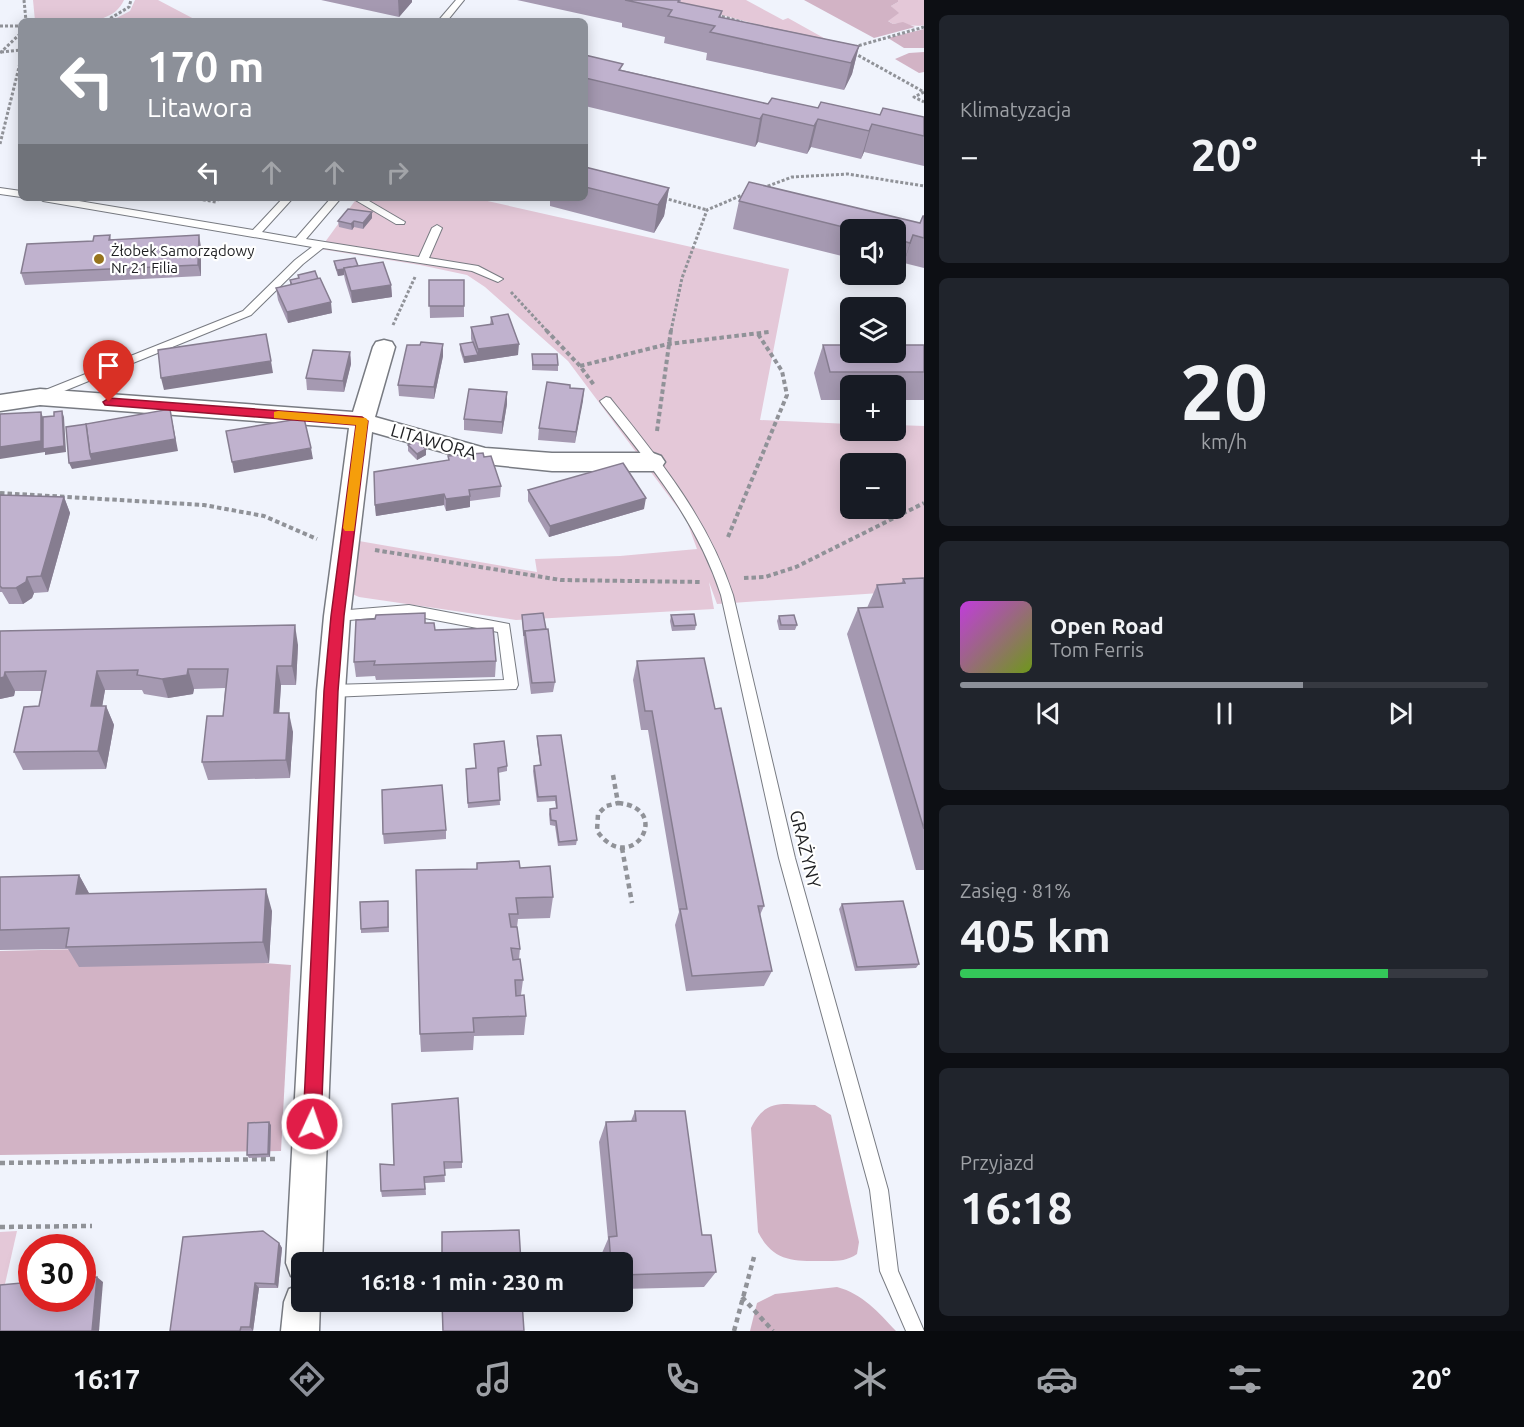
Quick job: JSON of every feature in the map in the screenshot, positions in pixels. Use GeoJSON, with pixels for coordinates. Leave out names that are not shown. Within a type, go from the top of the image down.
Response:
{"type":"FeatureCollection","features":[{"type":"Feature","properties":{"kind":"street"},"geometry":{"type":"LineString","coordinates":[[305,1252],[331,691],[337,616],[362,421],[384,346]]}},
{"type":"Feature","properties":{"kind":"street","name":"LITAWORA"},"geometry":{"type":"LineString","coordinates":[[0,403],[40,397],[362,421],[485,456],[552,462],[653,462]]}},
{"type":"Feature","properties":{"kind":"street"},"geometry":{"type":"LineString","coordinates":[[300,1331],[301,1312]]}},
{"type":"Feature","properties":{"kind":"lane"},"geometry":{"type":"LineString","coordinates":[[445,18],[460,0]]}},
{"type":"Feature","properties":{"kind":"lane"},"geometry":{"type":"LineString","coordinates":[[0,191],[18,194]]}},
{"type":"Feature","properties":{"kind":"lane"},"geometry":{"type":"LineString","coordinates":[[61,201],[299,242],[474,268],[498,279]]}},
{"type":"Feature","properties":{"kind":"lane"},"geometry":{"type":"LineString","coordinates":[[255,234],[285,201]]}},
{"type":"Feature","properties":{"kind":"lane"},"geometry":{"type":"LineString","coordinates":[[299,242],[333,201]]}},
{"type":"Feature","properties":{"kind":"lane"},"geometry":{"type":"LineString","coordinates":[[362,201],[400,222]]}},
{"type":"Feature","properties":{"kind":"lane"},"geometry":{"type":"LineString","coordinates":[[423,260],[437,228]]}},
{"type":"Feature","properties":{"kind":"lane"},"geometry":{"type":"LineString","coordinates":[[40,397],[248,312],[299,262],[321,245]]}},
{"type":"Feature","properties":{"kind":"lane","name":"GRAŻYNY"},"geometry":{"type":"LineString","coordinates":[[606,401],[695,517],[714,554],[723,580],[787,858],[879,1191],[889,1271],[915,1331]]}},
{"type":"Feature","properties":{"kind":"lane"},"geometry":{"type":"LineString","coordinates":[[331,691],[511,685],[504,628],[409,610],[337,616]]}},
{"type":"Feature","properties":{"kind":"path"},"geometry":{"type":"LineString","coordinates":[[24,0],[26,18]]}},
{"type":"Feature","properties":{"kind":"path"},"geometry":{"type":"LineString","coordinates":[[111,18],[129,7],[131,0]]}},
{"type":"Feature","properties":{"kind":"path"},"geometry":{"type":"LineString","coordinates":[[712,14],[745,23]]}},
{"type":"Feature","properties":{"kind":"path"},"geometry":{"type":"LineString","coordinates":[[0,26],[18,26]]}},
{"type":"Feature","properties":{"kind":"path"},"geometry":{"type":"LineString","coordinates":[[924,27],[846,49],[924,92]]}},
{"type":"Feature","properties":{"kind":"path"},"geometry":{"type":"LineString","coordinates":[[1,52],[18,36]]}},
{"type":"Feature","properties":{"kind":"path"},"geometry":{"type":"LineString","coordinates":[[1,52],[18,50]]}},
{"type":"Feature","properties":{"kind":"path"},"geometry":{"type":"LineString","coordinates":[[0,144],[18,71]]}},
{"type":"Feature","properties":{"kind":"path"},"geometry":{"type":"LineString","coordinates":[[924,92],[914,97],[924,102]]}},
{"type":"Feature","properties":{"kind":"path"},"geometry":{"type":"LineString","coordinates":[[663,198],[707,210],[747,192],[792,177],[823,174],[848,174],[924,186]]}},
{"type":"Feature","properties":{"kind":"path"},"geometry":{"type":"LineString","coordinates":[[747,192],[758,195]]}},
{"type":"Feature","properties":{"kind":"path"},"geometry":{"type":"LineString","coordinates":[[653,462],[668,344],[682,278],[707,210]]}},
{"type":"Feature","properties":{"kind":"path"},"geometry":{"type":"LineString","coordinates":[[384,346],[423,260]]}},
{"type":"Feature","properties":{"kind":"path"},"geometry":{"type":"LineString","coordinates":[[498,279],[580,366],[606,401]]}},
{"type":"Feature","properties":{"kind":"path"},"geometry":{"type":"LineString","coordinates":[[580,366],[668,344],[769,332]]}},
{"type":"Feature","properties":{"kind":"path"},"geometry":{"type":"LineString","coordinates":[[714,554],[728,538],[787,395],[782,371],[758,334]]}},
{"type":"Feature","properties":{"kind":"path"},"geometry":{"type":"LineString","coordinates":[[0,493],[204,505],[264,516],[322,541],[561,580],[710,582],[765,577],[796,567],[924,502]]}},
{"type":"Feature","properties":{"kind":"path"},"geometry":{"type":"LineString","coordinates":[[613,775],[618,803]]}},
{"type":"Feature","properties":{"kind":"path"},"geometry":{"type":"LineString","coordinates":[[618,803],[630,805],[641,812],[647,828],[644,838],[635,846],[622,848],[604,841],[596,825],[596,819],[602,810],[606,806],[618,803]]}},
{"type":"Feature","properties":{"kind":"path"},"geometry":{"type":"LineString","coordinates":[[622,848],[632,903]]}},
{"type":"Feature","properties":{"kind":"path"},"geometry":{"type":"LineString","coordinates":[[0,1163],[285,1159]]}},
{"type":"Feature","properties":{"kind":"path"},"geometry":{"type":"LineString","coordinates":[[0,1227],[92,1226]]}},
{"type":"Feature","properties":{"kind":"path"},"geometry":{"type":"LineString","coordinates":[[734,1331],[754,1257]]}},
{"type":"Feature","properties":{"kind":"path"},"geometry":{"type":"LineString","coordinates":[[742,1297],[773,1331]]}},
{"type":"Feature","properties":{"kind":"shaded area"},"geometry":{"type":"Polygon","coordinates":[[[33,0],[124,0],[118,10],[102,18],[35,18],[33,0]]]}},
{"type":"Feature","properties":{"kind":"shaded area"},"geometry":{"type":"Polygon","coordinates":[[[135,0],[158,0],[192,18],[117,18],[130,11],[135,0]]]}},
{"type":"Feature","properties":{"kind":"shaded area"},"geometry":{"type":"Polygon","coordinates":[[[675,0],[746,0],[783,20],[788,18],[831,42],[676,3],[675,0]]]}},
{"type":"Feature","properties":{"kind":"shaded area"},"geometry":{"type":"Polygon","coordinates":[[[804,0],[898,0],[891,6],[899,13],[888,21],[893,24],[903,22],[915,27],[874,38],[804,0]]]}},
{"type":"Feature","properties":{"kind":"shaded area"},"geometry":{"type":"Polygon","coordinates":[[[898,0],[924,0],[924,25],[893,24],[887,20],[898,13],[891,6],[898,0]]]}},
{"type":"Feature","properties":{"kind":"shaded area"},"geometry":{"type":"Polygon","coordinates":[[[924,29],[924,48],[904,48],[888,38],[924,29]]]}},
{"type":"Feature","properties":{"kind":"shaded area"},"geometry":{"type":"Polygon","coordinates":[[[924,52],[924,72],[919,73],[895,59],[909,53],[924,52]]]}},
{"type":"Feature","properties":{"kind":"shaded area"},"geometry":{"type":"Polygon","coordinates":[[[355,201],[487,201],[789,269],[760,420],[840,424],[840,441],[906,441],[906,425],[924,426],[924,590],[717,604],[709,582],[714,609],[516,620],[359,597],[350,593],[359,541],[537,572],[535,559],[620,556],[697,549],[686,519],[568,361],[485,287],[467,275],[320,249],[355,201]]]}},
{"type":"Feature","properties":{"kind":"shaded area"},"geometry":{"type":"Polygon","coordinates":[[[82,949],[291,965],[281,1151],[0,1155],[0,951],[82,949]]]}},
{"type":"Feature","properties":{"kind":"shaded area"},"geometry":{"type":"Polygon","coordinates":[[[785,1104],[815,1105],[831,1115],[859,1242],[857,1254],[840,1260],[801,1261],[784,1257],[770,1249],[758,1232],[751,1128],[763,1111],[770,1107],[785,1104]]]}},
{"type":"Feature","properties":{"kind":"shaded area"},"geometry":{"type":"Polygon","coordinates":[[[17,1231],[0,1306],[0,1232],[17,1231]]]}},
{"type":"Feature","properties":{"kind":"shaded area"},"geometry":{"type":"Polygon","coordinates":[[[837,1287],[862,1299],[896,1331],[750,1331],[757,1303],[775,1294],[837,1287]]]}},
{"type":"Feature","properties":{"kind":"building"},"geometry":{"type":"Polygon","coordinates":[[[625,0],[679,0],[678,2],[722,11],[719,17],[859,46],[851,63],[710,32],[715,26],[668,16],[672,10],[625,0]]]}},
{"type":"Feature","properties":{"kind":"building"},"geometry":{"type":"Polygon","coordinates":[[[588,56],[623,64],[619,70],[768,104],[772,98],[818,108],[821,102],[880,115],[883,108],[924,117],[924,136],[872,124],[869,131],[818,119],[814,126],[763,114],[760,119],[588,79],[588,56]]]}},
{"type":"Feature","properties":{"kind":"building"},"geometry":{"type":"Polygon","coordinates":[[[588,168],[669,188],[658,205],[588,188],[588,168]]]}},
{"type":"Feature","properties":{"kind":"building"},"geometry":{"type":"Polygon","coordinates":[[[749,182],[903,219],[840,219],[840,226],[739,201],[749,182]]]}},
{"type":"Feature","properties":{"kind":"building"},"geometry":{"type":"Polygon","coordinates":[[[348,209],[372,212],[363,223],[354,221],[351,224],[338,221],[348,209]]]}},
{"type":"Feature","properties":{"kind":"building"},"geometry":{"type":"Polygon","coordinates":[[[924,216],[924,238],[913,235],[910,243],[906,242],[906,220],[920,223],[924,216]]]}},
{"type":"Feature","properties":{"kind":"building"},"geometry":{"type":"Polygon","coordinates":[[[110,235],[109,240],[199,235],[198,265],[21,273],[27,244],[93,241],[94,236],[110,235]]]}},
{"type":"Feature","properties":{"kind":"building"},"geometry":{"type":"Polygon","coordinates":[[[355,258],[358,266],[337,270],[334,261],[355,258]]]}},
{"type":"Feature","properties":{"kind":"building"},"geometry":{"type":"Polygon","coordinates":[[[383,262],[391,285],[351,291],[344,268],[383,262]]]}},
{"type":"Feature","properties":{"kind":"building"},"geometry":{"type":"Polygon","coordinates":[[[315,271],[318,279],[292,285],[290,280],[299,278],[298,275],[315,271]]]}},
{"type":"Feature","properties":{"kind":"building"},"geometry":{"type":"Polygon","coordinates":[[[320,278],[331,302],[287,312],[276,288],[320,278]]]}},
{"type":"Feature","properties":{"kind":"building"},"geometry":{"type":"Polygon","coordinates":[[[429,280],[464,280],[464,306],[429,306],[429,280]]]}},
{"type":"Feature","properties":{"kind":"building"},"geometry":{"type":"Polygon","coordinates":[[[508,314],[519,344],[478,349],[471,327],[493,324],[491,317],[508,314]]]}},
{"type":"Feature","properties":{"kind":"building"},"geometry":{"type":"Polygon","coordinates":[[[266,334],[271,361],[161,378],[158,350],[266,334]]]}},
{"type":"Feature","properties":{"kind":"building"},"geometry":{"type":"Polygon","coordinates":[[[421,342],[443,344],[434,387],[398,385],[407,345],[420,345],[421,342]]]}},
{"type":"Feature","properties":{"kind":"building"},"geometry":{"type":"Polygon","coordinates":[[[473,342],[478,355],[464,357],[460,344],[473,342]]]}},
{"type":"Feature","properties":{"kind":"building"},"geometry":{"type":"Polygon","coordinates":[[[823,345],[840,345],[840,363],[906,363],[906,345],[924,345],[924,372],[830,372],[823,345]]]}},
{"type":"Feature","properties":{"kind":"building"},"geometry":{"type":"Polygon","coordinates":[[[313,350],[350,352],[343,381],[306,378],[313,350]]]}},
{"type":"Feature","properties":{"kind":"building"},"geometry":{"type":"Polygon","coordinates":[[[532,354],[557,354],[558,365],[533,365],[532,354]]]}},
{"type":"Feature","properties":{"kind":"building"},"geometry":{"type":"Polygon","coordinates":[[[547,382],[584,389],[576,432],[539,428],[547,382]]]}},
{"type":"Feature","properties":{"kind":"building"},"geometry":{"type":"Polygon","coordinates":[[[469,389],[507,392],[502,422],[464,419],[469,389]]]}},
{"type":"Feature","properties":{"kind":"building"},"geometry":{"type":"Polygon","coordinates":[[[170,409],[175,439],[90,454],[86,424],[170,409]]]}},
{"type":"Feature","properties":{"kind":"building"},"geometry":{"type":"Polygon","coordinates":[[[62,411],[64,446],[43,449],[43,417],[54,416],[54,412],[62,411]]]}},
{"type":"Feature","properties":{"kind":"building"},"geometry":{"type":"Polygon","coordinates":[[[41,412],[41,441],[0,447],[0,414],[41,412]]]}},
{"type":"Feature","properties":{"kind":"building"},"geometry":{"type":"Polygon","coordinates":[[[304,418],[311,448],[232,462],[226,431],[304,418]]]}},
{"type":"Feature","properties":{"kind":"building"},"geometry":{"type":"Polygon","coordinates":[[[86,424],[92,460],[69,463],[66,427],[86,424]]]}},
{"type":"Feature","properties":{"kind":"building"},"geometry":{"type":"Polygon","coordinates":[[[417,441],[426,449],[417,454],[408,445],[417,441]]]}},
{"type":"Feature","properties":{"kind":"building"},"geometry":{"type":"Polygon","coordinates":[[[483,453],[484,457],[491,456],[501,486],[469,490],[470,496],[446,499],[444,494],[375,505],[374,472],[449,460],[448,456],[483,453]]]}},
{"type":"Feature","properties":{"kind":"building"},"geometry":{"type":"Polygon","coordinates":[[[623,463],[646,498],[550,526],[528,490],[623,463]]]}},
{"type":"Feature","properties":{"kind":"building"},"geometry":{"type":"Polygon","coordinates":[[[0,495],[64,497],[41,576],[27,577],[26,582],[16,588],[0,586],[0,495]]]}},
{"type":"Feature","properties":{"kind":"building"},"geometry":{"type":"Polygon","coordinates":[[[924,578],[924,829],[858,608],[883,607],[877,585],[905,583],[903,579],[924,578]]]}},
{"type":"Feature","properties":{"kind":"building"},"geometry":{"type":"Polygon","coordinates":[[[425,613],[425,623],[434,623],[435,630],[493,628],[496,661],[374,665],[375,661],[354,662],[356,620],[375,619],[376,615],[425,613]]]}},
{"type":"Feature","properties":{"kind":"building"},"geometry":{"type":"Polygon","coordinates":[[[543,613],[546,629],[525,631],[524,636],[522,615],[543,613]]]}},
{"type":"Feature","properties":{"kind":"building"},"geometry":{"type":"Polygon","coordinates":[[[694,614],[696,625],[674,626],[671,615],[694,614]]]}},
{"type":"Feature","properties":{"kind":"building"},"geometry":{"type":"Polygon","coordinates":[[[794,615],[797,625],[781,625],[779,616],[794,615]]]}},
{"type":"Feature","properties":{"kind":"building"},"geometry":{"type":"Polygon","coordinates":[[[295,625],[292,666],[277,666],[274,713],[289,713],[286,760],[202,762],[207,716],[223,716],[228,669],[188,669],[187,675],[162,679],[137,675],[138,670],[97,671],[91,706],[106,706],[98,751],[14,752],[24,707],[39,706],[46,671],[5,672],[4,677],[0,678],[0,631],[295,625]]]}},
{"type":"Feature","properties":{"kind":"building"},"geometry":{"type":"Polygon","coordinates":[[[548,629],[555,682],[532,683],[525,631],[548,629]]]}},
{"type":"Feature","properties":{"kind":"building"},"geometry":{"type":"Polygon","coordinates":[[[704,658],[715,709],[721,708],[764,906],[758,906],[772,971],[692,976],[680,909],[687,909],[652,711],[645,711],[637,661],[704,658]]]}},
{"type":"Feature","properties":{"kind":"building"},"geometry":{"type":"Polygon","coordinates":[[[561,735],[577,840],[559,842],[556,821],[551,820],[550,809],[557,808],[556,796],[538,797],[534,766],[541,765],[537,736],[561,735]]]}},
{"type":"Feature","properties":{"kind":"building"},"geometry":{"type":"Polygon","coordinates":[[[504,741],[507,766],[498,768],[500,800],[468,803],[466,769],[476,768],[474,744],[504,741]]]}},
{"type":"Feature","properties":{"kind":"building"},"geometry":{"type":"Polygon","coordinates":[[[442,785],[446,830],[383,834],[382,790],[442,785]]]}},
{"type":"Feature","properties":{"kind":"building"},"geometry":{"type":"Polygon","coordinates":[[[519,861],[520,868],[550,866],[553,897],[516,898],[518,914],[509,914],[511,927],[517,927],[520,949],[511,948],[513,960],[520,959],[523,980],[515,980],[516,996],[524,995],[526,1016],[473,1018],[474,1032],[420,1034],[416,870],[477,869],[477,863],[519,861]]]}},
{"type":"Feature","properties":{"kind":"building"},"geometry":{"type":"Polygon","coordinates":[[[79,875],[76,894],[266,889],[263,942],[66,947],[69,928],[0,930],[0,877],[79,875]]]}},
{"type":"Feature","properties":{"kind":"building"},"geometry":{"type":"Polygon","coordinates":[[[388,901],[388,927],[361,929],[360,902],[388,901]]]}},
{"type":"Feature","properties":{"kind":"building"},"geometry":{"type":"Polygon","coordinates":[[[903,901],[919,964],[857,967],[842,904],[903,901]]]}},
{"type":"Feature","properties":{"kind":"building"},"geometry":{"type":"Polygon","coordinates":[[[458,1098],[462,1162],[444,1162],[445,1175],[424,1177],[425,1189],[381,1191],[380,1164],[394,1165],[392,1104],[458,1098]]]}},
{"type":"Feature","properties":{"kind":"building"},"geometry":{"type":"Polygon","coordinates":[[[635,1111],[685,1111],[702,1235],[711,1235],[716,1272],[633,1275],[633,1252],[610,1252],[609,1237],[617,1236],[606,1122],[636,1121],[635,1111]]]}},
{"type":"Feature","properties":{"kind":"building"},"geometry":{"type":"Polygon","coordinates":[[[269,1122],[268,1154],[247,1155],[248,1123],[269,1122]]]}},
{"type":"Feature","properties":{"kind":"building"},"geometry":{"type":"Polygon","coordinates":[[[519,1230],[520,1252],[442,1252],[442,1232],[519,1230]]]}},
{"type":"Feature","properties":{"kind":"building"},"geometry":{"type":"Polygon","coordinates":[[[263,1231],[279,1243],[275,1284],[255,1283],[250,1327],[241,1327],[240,1331],[170,1331],[183,1237],[263,1231]]]}},
{"type":"Feature","properties":{"kind":"building"},"geometry":{"type":"Polygon","coordinates":[[[18,1283],[18,1312],[94,1312],[92,1331],[0,1331],[0,1285],[18,1283]]]}},
{"type":"Feature","properties":{"kind":"building"},"geometry":{"type":"Polygon","coordinates":[[[442,1312],[523,1312],[524,1331],[443,1331],[442,1312]]]}},
{"type":"Feature","properties":{"kind":"slow traffic"},"geometry":{"type":"LineString","coordinates":[[278,415],[362,421],[349,528]]}},
{"type":"Feature","properties":{"kind":"place","name":"Żłobek Samorządowy Nr 21 Filia"},"geometry":{"type":"Point","coordinates":[99,259]}},
{"type":"Feature","properties":{"kind":"route"},"geometry":{"type":"LineString","coordinates":[[109,402],[362,421],[337,616],[331,691],[312,1124]]}}]}
